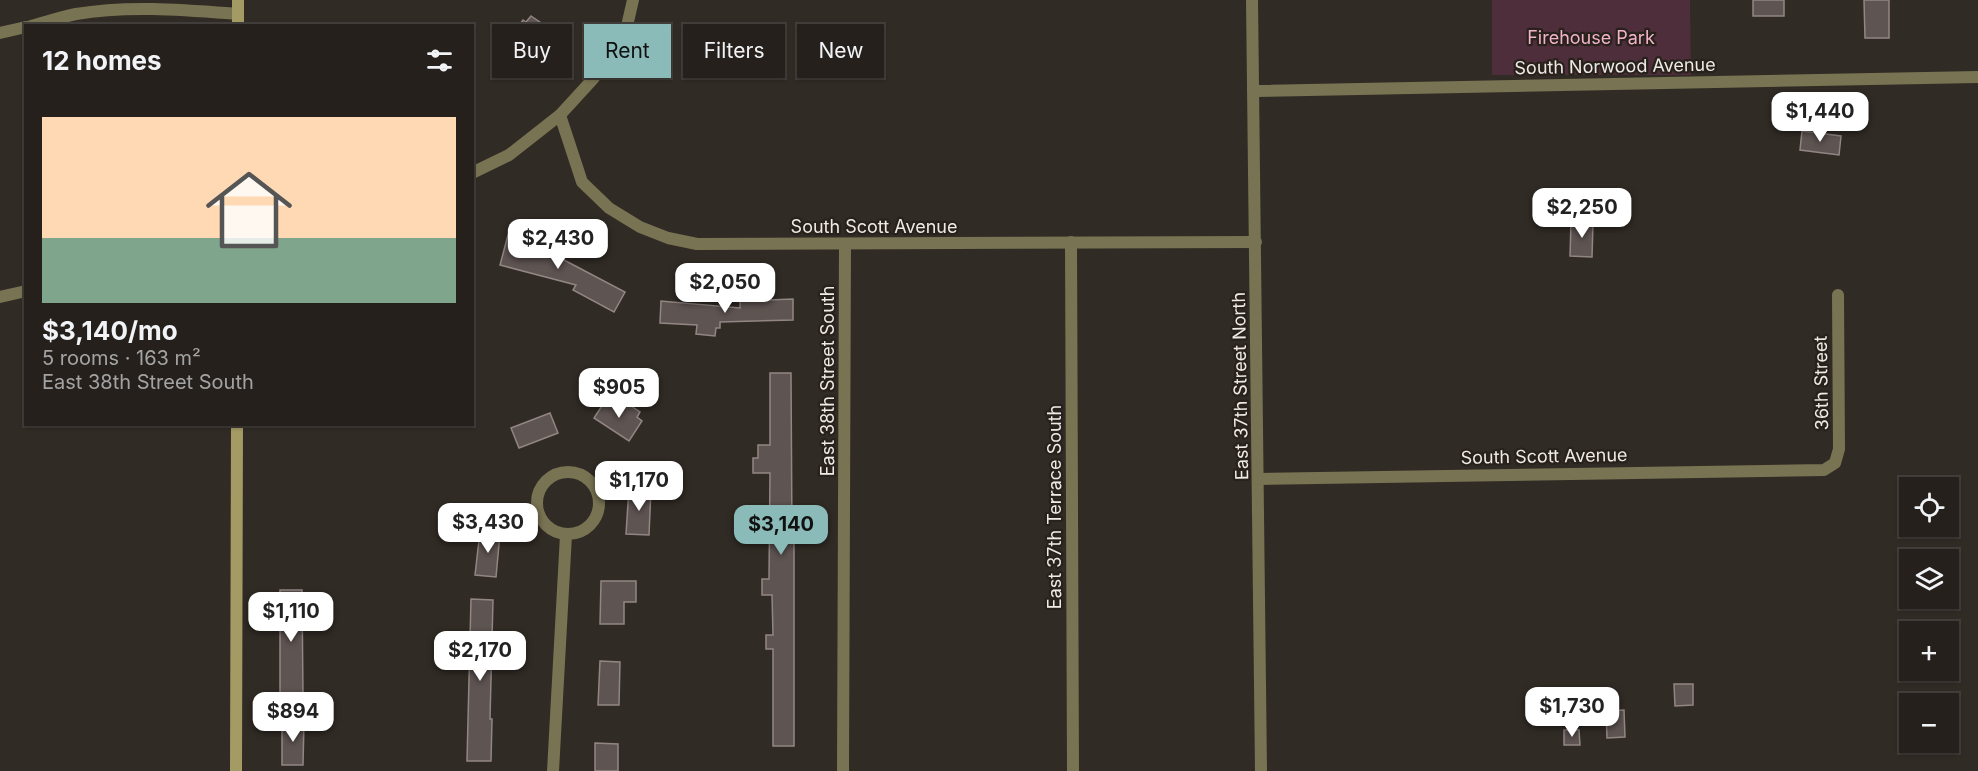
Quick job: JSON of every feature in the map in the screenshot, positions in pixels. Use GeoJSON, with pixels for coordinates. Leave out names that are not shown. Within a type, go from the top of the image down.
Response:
{"type":"FeatureCollection","features":[{"type":"Feature","properties":{"kind":"main road"},"geometry":{"type":"LineString","coordinates":[[238,0],[238,20]]}},
{"type":"Feature","properties":{"kind":"main road"},"geometry":{"type":"LineString","coordinates":[[236,771],[237,426]]}},
{"type":"Feature","properties":{"kind":"street"},"geometry":{"type":"LineString","coordinates":[[474,172],[509,155],[560,115],[593,79],[619,42],[627,26],[633,0]]}},
{"type":"Feature","properties":{"kind":"street","name":"East 37th Street North"},"geometry":{"type":"LineString","coordinates":[[1252,0],[1261,771]]}},
{"type":"Feature","properties":{"kind":"street"},"geometry":{"type":"LineString","coordinates":[[39,24],[77,14],[171,9],[238,20]]}},
{"type":"Feature","properties":{"kind":"street"},"geometry":{"type":"LineString","coordinates":[[0,33],[24,27]]}},
{"type":"Feature","properties":{"kind":"street","name":"South Norwood Avenue"},"geometry":{"type":"LineString","coordinates":[[1253,91],[1978,77]]}},
{"type":"Feature","properties":{"kind":"street","name":"South Scott Avenue"},"geometry":{"type":"LineString","coordinates":[[560,115],[582,182],[609,208],[640,227],[668,238],[697,244],[1256,242]]}},
{"type":"Feature","properties":{"kind":"street","name":"East 37th Terrace South"},"geometry":{"type":"LineString","coordinates":[[1071,242],[1072,771]]}},
{"type":"Feature","properties":{"kind":"street","name":"East 38th Street South"},"geometry":{"type":"LineString","coordinates":[[843,771],[845,244]]}},
{"type":"Feature","properties":{"kind":"street"},"geometry":{"type":"LineString","coordinates":[[0,297],[24,291]]}},
{"type":"Feature","properties":{"kind":"street","name":"36th Street"},"geometry":{"type":"LineString","coordinates":[[1829,467],[1835,463],[1839,449],[1838,295]]}},
{"type":"Feature","properties":{"kind":"street","name":"South Scott Avenue"},"geometry":{"type":"LineString","coordinates":[[1259,479],[1824,470],[1829,467]]}},
{"type":"Feature","properties":{"kind":"street"},"geometry":{"type":"LineString","coordinates":[[570,471],[582,474],[592,482],[598,493],[600,505],[597,517],[589,527],[578,533],[566,535],[554,532],[544,524],[538,513],[536,501],[539,489],[547,479],[558,473],[570,471]]}},
{"type":"Feature","properties":{"kind":"street"},"geometry":{"type":"LineString","coordinates":[[553,771],[566,535]]}},
{"type":"Feature","properties":{"kind":"green space","name":"Firehouse Park"},"geometry":{"type":"Polygon","coordinates":[[[1492,0],[1690,0],[1691,75],[1492,75],[1492,0]]]}},
{"type":"Feature","properties":{"kind":"building"},"geometry":{"type":"Polygon","coordinates":[[[1753,0],[1784,0],[1784,16],[1753,16],[1753,0]]]}},
{"type":"Feature","properties":{"kind":"building"},"geometry":{"type":"Polygon","coordinates":[[[1864,0],[1889,0],[1889,38],[1865,38],[1864,0]]]}},
{"type":"Feature","properties":{"kind":"building"},"geometry":{"type":"Polygon","coordinates":[[[531,16],[543,24],[520,24],[523,20],[526,22],[531,16]]]}},
{"type":"Feature","properties":{"kind":"building"},"geometry":{"type":"Polygon","coordinates":[[[1802,131],[1841,136],[1839,155],[1800,150],[1802,131]]]}},
{"type":"Feature","properties":{"kind":"building"},"geometry":{"type":"Polygon","coordinates":[[[1571,222],[1593,223],[1592,257],[1570,256],[1571,222]]]}},
{"type":"Feature","properties":{"kind":"building"},"geometry":{"type":"Polygon","coordinates":[[[508,235],[567,250],[564,260],[625,292],[614,312],[573,290],[576,285],[500,265],[508,235]]]}},
{"type":"Feature","properties":{"kind":"building"},"geometry":{"type":"Polygon","coordinates":[[[793,299],[793,320],[720,322],[720,328],[716,328],[715,336],[696,334],[697,325],[660,323],[661,301],[740,308],[740,301],[793,299]]]}},
{"type":"Feature","properties":{"kind":"building"},"geometry":{"type":"Polygon","coordinates":[[[770,373],[791,373],[794,746],[773,746],[773,649],[766,649],[766,635],[773,635],[772,595],[762,595],[762,579],[769,579],[770,473],[753,473],[753,458],[758,458],[758,445],[770,445],[770,373]]]}},
{"type":"Feature","properties":{"kind":"building"},"geometry":{"type":"Polygon","coordinates":[[[607,398],[622,408],[625,402],[640,412],[637,417],[642,421],[629,441],[594,418],[607,398]]]}},
{"type":"Feature","properties":{"kind":"building"},"geometry":{"type":"Polygon","coordinates":[[[550,413],[558,433],[519,448],[511,428],[550,413]]]}},
{"type":"Feature","properties":{"kind":"building"},"geometry":{"type":"Polygon","coordinates":[[[629,488],[651,489],[649,535],[626,534],[629,488]]]}},
{"type":"Feature","properties":{"kind":"building"},"geometry":{"type":"Polygon","coordinates":[[[480,531],[500,534],[496,577],[475,575],[480,531]]]}},
{"type":"Feature","properties":{"kind":"building"},"geometry":{"type":"Polygon","coordinates":[[[601,581],[636,581],[636,602],[624,602],[624,624],[600,624],[601,581]]]}},
{"type":"Feature","properties":{"kind":"building"},"geometry":{"type":"Polygon","coordinates":[[[280,590],[302,590],[303,696],[280,696],[280,590]]]}},
{"type":"Feature","properties":{"kind":"building"},"geometry":{"type":"Polygon","coordinates":[[[471,599],[493,600],[491,761],[467,761],[471,599]]]}},
{"type":"Feature","properties":{"kind":"building"},"geometry":{"type":"Polygon","coordinates":[[[600,661],[620,662],[619,705],[598,705],[600,661]]]}},
{"type":"Feature","properties":{"kind":"building"},"geometry":{"type":"Polygon","coordinates":[[[1674,684],[1693,684],[1693,705],[1675,706],[1674,684]]]}},
{"type":"Feature","properties":{"kind":"building"},"geometry":{"type":"Polygon","coordinates":[[[1547,693],[1564,693],[1564,711],[1547,711],[1547,693]]]}},
{"type":"Feature","properties":{"kind":"building"},"geometry":{"type":"Polygon","coordinates":[[[1624,710],[1625,737],[1607,738],[1606,711],[1624,710]]]}},
{"type":"Feature","properties":{"kind":"building"},"geometry":{"type":"Polygon","coordinates":[[[304,721],[303,765],[282,765],[282,722],[304,721]]]}},
{"type":"Feature","properties":{"kind":"building"},"geometry":{"type":"Polygon","coordinates":[[[1564,730],[1579,730],[1580,745],[1564,745],[1564,730]]]}},
{"type":"Feature","properties":{"kind":"building"},"geometry":{"type":"Polygon","coordinates":[[[595,743],[618,744],[618,771],[595,771],[595,743]]]}}]}
